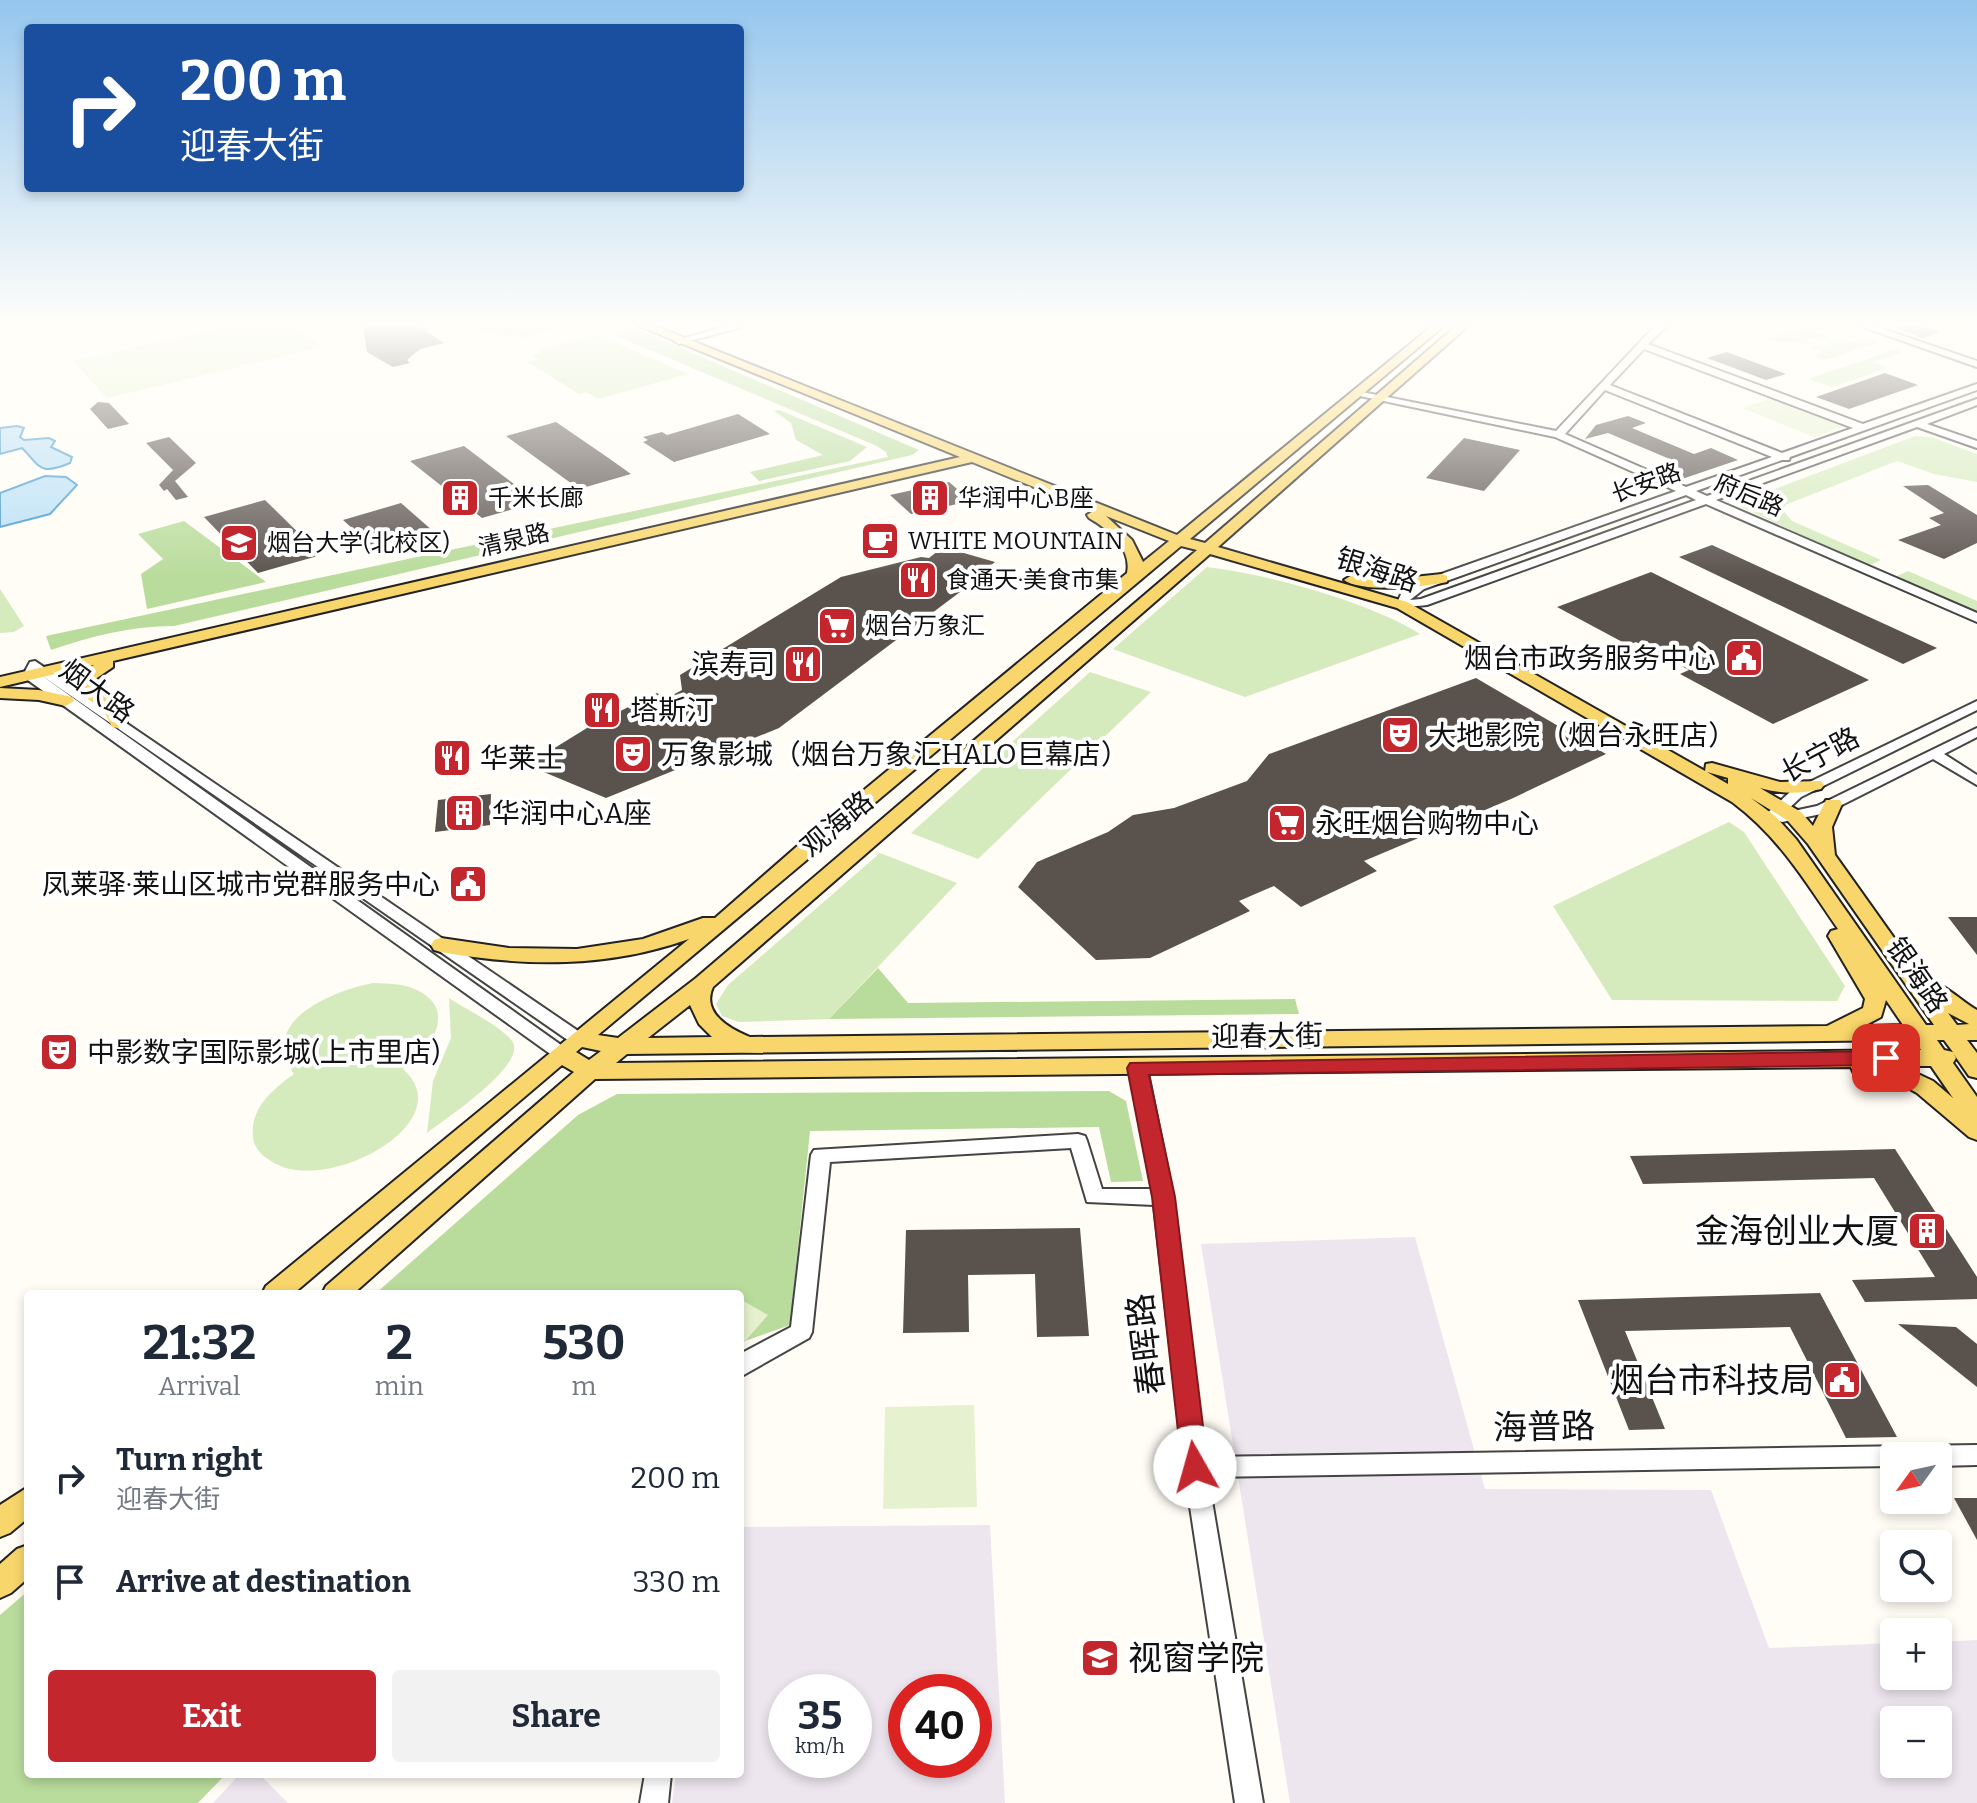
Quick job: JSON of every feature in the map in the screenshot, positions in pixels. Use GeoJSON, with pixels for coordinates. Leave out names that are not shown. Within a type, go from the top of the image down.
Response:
{"type":"FeatureCollection","features":[{"type":"Feature","properties":{"kind":"main road","name":"银海路"},"geometry":{"type":"LineString","coordinates":[[859,410],[1209,545],[1410,601],[1739,798],[1781,814]]}},
{"type":"Feature","properties":{"kind":"main road","name":"银海路"},"geometry":{"type":"LineString","coordinates":[[871,410],[976,455]]}},
{"type":"Feature","properties":{"kind":"main road","name":"观海路"},"geometry":{"type":"LineString","coordinates":[[280,1290],[735,912],[825,832],[1339,410]]}},
{"type":"Feature","properties":{"kind":"main road","name":"观海路"},"geometry":{"type":"LineString","coordinates":[[340,1290],[590,1071],[704,983],[1367,410]]}},
{"type":"Feature","properties":{"kind":"main road"},"geometry":{"type":"LineString","coordinates":[[976,455],[1006,480],[1108,523],[1136,561],[1128,584]]}},
{"type":"Feature","properties":{"kind":"main road","name":"清泉路"},"geometry":{"type":"LineString","coordinates":[[0,673],[37,671],[145,650],[976,455]]}},
{"type":"Feature","properties":{"kind":"main road","name":"清泉路"},"geometry":{"type":"LineString","coordinates":[[0,682],[300,608],[976,455]]}},
{"type":"Feature","properties":{"kind":"main road","name":"银海路"},"geometry":{"type":"LineString","coordinates":[[1209,545],[1352,580],[1410,601],[1712,768],[1781,814],[1829,860],[1950,1032],[1975,1062]]}},
{"type":"Feature","properties":{"kind":"main road"},"geometry":{"type":"LineString","coordinates":[[1352,580],[1404,583],[1448,576]]}},
{"type":"Feature","properties":{"kind":"main road"},"geometry":{"type":"LineString","coordinates":[[118,723],[111,708],[82,688],[83,683],[97,669],[145,650]]}},
{"type":"Feature","properties":{"kind":"main road"},"geometry":{"type":"LineString","coordinates":[[0,693],[39,695],[66,701]]}},
{"type":"Feature","properties":{"kind":"main road"},"geometry":{"type":"LineString","coordinates":[[1712,768],[1769,787],[1815,785]]}},
{"type":"Feature","properties":{"kind":"main road"},"geometry":{"type":"LineString","coordinates":[[1829,860],[1821,830],[1822,817],[1833,804]]}},
{"type":"Feature","properties":{"kind":"main road","name":"银海路"},"geometry":{"type":"LineString","coordinates":[[1781,814],[1789,843],[1977,1115]]}},
{"type":"Feature","properties":{"kind":"main road"},"geometry":{"type":"LineString","coordinates":[[1819,888],[1837,935],[1876,999],[1873,1012],[1828,1034]]}},
{"type":"Feature","properties":{"kind":"main road"},"geometry":{"type":"LineString","coordinates":[[441,945],[528,957],[615,952],[652,945],[735,912]]}},
{"type":"Feature","properties":{"kind":"main road"},"geometry":{"type":"LineString","coordinates":[[1897,957],[1949,1004],[1977,1019]]}},
{"type":"Feature","properties":{"kind":"main road"},"geometry":{"type":"LineString","coordinates":[[704,983],[699,994],[706,1020],[729,1038],[750,1044]]}},
{"type":"Feature","properties":{"kind":"main road","name":"迎春大街"},"geometry":{"type":"LineString","coordinates":[[570,1046],[1977,1032]]}},
{"type":"Feature","properties":{"kind":"main road"},"geometry":{"type":"LineString","coordinates":[[570,1046],[590,1071]]}},
{"type":"Feature","properties":{"kind":"main road","name":"迎春大街"},"geometry":{"type":"LineString","coordinates":[[590,1071],[1138,1068],[1938,1057],[1975,1062]]}},
{"type":"Feature","properties":{"kind":"main road"},"geometry":{"type":"LineString","coordinates":[[1807,1059],[1900,1074],[1925,1087],[1977,1131]]}},
{"type":"Feature","properties":{"kind":"main road"},"geometry":{"type":"LineString","coordinates":[[0,1523],[24,1503]]}},
{"type":"Feature","properties":{"kind":"main road"},"geometry":{"type":"LineString","coordinates":[[0,1583],[24,1562]]}},
{"type":"Feature","properties":{"kind":"street","name":"府后路"},"geometry":{"type":"LineString","coordinates":[[1439,410],[1558,435],[1977,618]]}},
{"type":"Feature","properties":{"kind":"street"},"geometry":{"type":"LineString","coordinates":[[1558,435],[1581,410]]}},
{"type":"Feature","properties":{"kind":"street"},"geometry":{"type":"LineString","coordinates":[[1664,410],[1806,464]]}},
{"type":"Feature","properties":{"kind":"street"},"geometry":{"type":"LineString","coordinates":[[1816,410],[1863,428]]}},
{"type":"Feature","properties":{"kind":"street","name":"长安路"},"geometry":{"type":"LineString","coordinates":[[1410,601],[1448,576],[1913,410]]}},
{"type":"Feature","properties":{"kind":"street"},"geometry":{"type":"LineString","coordinates":[[1410,601],[1473,583],[1953,410]]}},
{"type":"Feature","properties":{"kind":"street"},"geometry":{"type":"LineString","coordinates":[[1897,416],[1977,445]]}},
{"type":"Feature","properties":{"kind":"street"},"geometry":{"type":"LineString","coordinates":[[1448,576],[1473,583]]}},
{"type":"Feature","properties":{"kind":"street","name":"烟大路"},"geometry":{"type":"LineString","coordinates":[[37,671],[66,701],[570,1046]]}},
{"type":"Feature","properties":{"kind":"street","name":"烟大路"},"geometry":{"type":"LineString","coordinates":[[37,671],[118,723],[441,945],[570,1046]]}},
{"type":"Feature","properties":{"kind":"street","name":"长宁路"},"geometry":{"type":"LineString","coordinates":[[1781,814],[1815,785],[1977,705]]}},
{"type":"Feature","properties":{"kind":"street"},"geometry":{"type":"LineString","coordinates":[[1943,721],[1974,733]]}},
{"type":"Feature","properties":{"kind":"street","name":"长宁路"},"geometry":{"type":"LineString","coordinates":[[1781,814],[1833,804],[1974,733]]}},
{"type":"Feature","properties":{"kind":"street"},"geometry":{"type":"LineString","coordinates":[[1935,754],[1977,781]]}},
{"type":"Feature","properties":{"kind":"street"},"geometry":{"type":"LineString","coordinates":[[1833,776],[1828,783],[1832,787],[1848,793],[1861,790]]}},
{"type":"Feature","properties":{"kind":"street","name":"春晖路"},"geometry":{"type":"LineString","coordinates":[[1138,1068],[1163,1197],[1195,1467],[1249,1803]]}},
{"type":"Feature","properties":{"kind":"street"},"geometry":{"type":"LineString","coordinates":[[744,1363],[801,1332],[821,1155],[1078,1141],[1094,1197],[1163,1197]]}},
{"type":"Feature","properties":{"kind":"street"},"geometry":{"type":"LineString","coordinates":[[1952,1455],[1977,1455]]}},
{"type":"Feature","properties":{"kind":"street","name":"海普路"},"geometry":{"type":"LineString","coordinates":[[1195,1467],[1880,1456]]}},
{"type":"Feature","properties":{"kind":"street"},"geometry":{"type":"LineString","coordinates":[[654,1803],[657,1778]]}},
{"type":"Feature","properties":{"kind":"shaded area"},"geometry":{"type":"Polygon","coordinates":[[[1415,1237],[1485,1489],[1711,1490],[1769,1648],[1880,1644],[1880,1690],[1952,1690],[1952,1641],[1977,1640],[1977,1803],[1290,1803],[1201,1244],[1415,1237]]]}},
{"type":"Feature","properties":{"kind":"shaded area"},"geometry":{"type":"Polygon","coordinates":[[[990,1525],[1005,1803],[672,1803],[675,1778],[744,1778],[744,1527],[990,1525]]]}},
{"type":"Feature","properties":{"kind":"shaded area"},"geometry":{"type":"Polygon","coordinates":[[[236,1778],[263,1778],[288,1803],[213,1803],[236,1778]]]}},
{"type":"Feature","properties":{"kind":"green space"},"geometry":{"type":"Polygon","coordinates":[[[779,410],[867,447],[850,461],[759,481],[750,472],[823,455],[796,440],[791,423],[774,411],[779,410]]]}},
{"type":"Feature","properties":{"kind":"green space"},"geometry":{"type":"Polygon","coordinates":[[[792,410],[826,410],[919,450],[912,455],[174,626],[112,633],[51,650],[46,636],[888,457],[877,446],[792,410]]]}},
{"type":"Feature","properties":{"kind":"green space"},"geometry":{"type":"Polygon","coordinates":[[[1747,410],[1809,410],[1848,425],[1814,437],[1747,410]]]}},
{"type":"Feature","properties":{"kind":"green space"},"geometry":{"type":"Polygon","coordinates":[[[1915,436],[1931,437],[1977,454],[1977,482],[1934,474],[1897,461],[1785,505],[1785,513],[1792,521],[1881,560],[1868,566],[1735,504],[1915,436]]]}},
{"type":"Feature","properties":{"kind":"green space"},"geometry":{"type":"Polygon","coordinates":[[[184,521],[266,582],[147,609],[141,574],[163,559],[138,534],[184,521]]]}},
{"type":"Feature","properties":{"kind":"green space"},"geometry":{"type":"Polygon","coordinates":[[[1207,567],[1317,591],[1374,611],[1420,634],[1245,697],[1113,649],[1207,567]]]}},
{"type":"Feature","properties":{"kind":"green space"},"geometry":{"type":"Polygon","coordinates":[[[1908,571],[1977,601],[1977,613],[1895,577],[1908,571]]]}},
{"type":"Feature","properties":{"kind":"green space"},"geometry":{"type":"Polygon","coordinates":[[[0,589],[24,626],[14,632],[0,633],[0,589]]]}},
{"type":"Feature","properties":{"kind":"green space"},"geometry":{"type":"Polygon","coordinates":[[[1090,672],[1151,692],[978,859],[911,833],[1090,672]]]}},
{"type":"Feature","properties":{"kind":"green space"},"geometry":{"type":"Polygon","coordinates":[[[1729,822],[1744,832],[1845,986],[1837,1001],[1612,1000],[1553,906],[1729,822]]]}},
{"type":"Feature","properties":{"kind":"green space"},"geometry":{"type":"Polygon","coordinates":[[[880,853],[957,883],[829,1019],[739,1022],[722,1016],[716,1004],[728,985],[880,853]]]}},
{"type":"Feature","properties":{"kind":"green space"},"geometry":{"type":"Polygon","coordinates":[[[878,968],[908,1003],[1295,999],[1299,1014],[829,1019],[878,968]]]}},
{"type":"Feature","properties":{"kind":"green space"},"geometry":{"type":"Polygon","coordinates":[[[373,983],[412,988],[430,998],[436,1008],[436,1031],[422,1052],[403,1069],[417,1089],[416,1110],[404,1130],[383,1147],[356,1160],[328,1169],[300,1170],[276,1164],[255,1146],[253,1127],[264,1101],[294,1074],[285,1055],[285,1039],[291,1024],[304,1012],[338,993],[373,983]]]}},
{"type":"Feature","properties":{"kind":"green space"},"geometry":{"type":"Polygon","coordinates":[[[449,998],[500,1030],[512,1041],[514,1051],[497,1077],[427,1133],[433,1081],[451,1038],[449,998]]]}},
{"type":"Feature","properties":{"kind":"green space"},"geometry":{"type":"Polygon","coordinates":[[[1109,1091],[1126,1101],[1143,1181],[1111,1182],[1099,1127],[810,1131],[790,1325],[744,1342],[744,1290],[380,1290],[578,1115],[617,1094],[1109,1091]]]}},
{"type":"Feature","properties":{"kind":"green space"},"geometry":{"type":"Polygon","coordinates":[[[744,1301],[768,1315],[744,1342],[744,1301]]]}},
{"type":"Feature","properties":{"kind":"green space"},"geometry":{"type":"Polygon","coordinates":[[[974,1405],[977,1507],[883,1509],[885,1407],[974,1405]]]}},
{"type":"Feature","properties":{"kind":"green space"},"geometry":{"type":"Polygon","coordinates":[[[24,1594],[24,1778],[222,1778],[198,1803],[0,1803],[0,1615],[24,1594]]]}},
{"type":"Feature","properties":{"kind":"water"},"geometry":{"type":"Polygon","coordinates":[[[0,428],[24,428],[20,437],[24,440],[49,438],[55,441],[51,447],[72,457],[70,463],[46,469],[37,465],[22,448],[0,454],[0,428]]]}},
{"type":"Feature","properties":{"kind":"water"},"geometry":{"type":"Polygon","coordinates":[[[45,476],[66,477],[77,485],[50,514],[0,527],[0,493],[45,476]]]}},
{"type":"Feature","properties":{"kind":"building"},"geometry":{"type":"Polygon","coordinates":[[[91,410],[116,410],[129,424],[108,429],[91,410]]]}},
{"type":"Feature","properties":{"kind":"building"},"geometry":{"type":"Polygon","coordinates":[[[738,414],[770,434],[674,462],[643,442],[648,440],[643,437],[662,432],[667,435],[738,414]]]}},
{"type":"Feature","properties":{"kind":"building"},"geometry":{"type":"Polygon","coordinates":[[[1628,416],[1646,423],[1632,428],[1694,454],[1711,448],[1738,460],[1682,479],[1654,466],[1672,460],[1608,433],[1585,439],[1596,425],[1628,416]]]}},
{"type":"Feature","properties":{"kind":"building"},"geometry":{"type":"Polygon","coordinates":[[[556,422],[631,474],[579,489],[506,436],[556,422]]]}},
{"type":"Feature","properties":{"kind":"building"},"geometry":{"type":"Polygon","coordinates":[[[169,437],[196,463],[175,481],[188,497],[176,500],[159,485],[173,470],[146,443],[169,437]]]}},
{"type":"Feature","properties":{"kind":"building"},"geometry":{"type":"Polygon","coordinates":[[[1464,438],[1520,450],[1484,491],[1426,478],[1464,438]]]}},
{"type":"Feature","properties":{"kind":"building"},"geometry":{"type":"Polygon","coordinates":[[[464,446],[538,502],[482,518],[410,461],[464,446]]]}},
{"type":"Feature","properties":{"kind":"building","name":"华润中心B座"},"geometry":{"type":"Polygon","coordinates":[[[949,482],[971,501],[911,514],[890,495],[949,482]]]}},
{"type":"Feature","properties":{"kind":"building"},"geometry":{"type":"Polygon","coordinates":[[[1928,485],[1977,515],[1977,543],[1944,559],[1898,540],[1941,525],[1929,518],[1944,513],[1903,486],[1928,485]]]}},
{"type":"Feature","properties":{"kind":"building"},"geometry":{"type":"Polygon","coordinates":[[[265,500],[321,555],[258,573],[204,517],[265,500]]]}},
{"type":"Feature","properties":{"kind":"building"},"geometry":{"type":"Polygon","coordinates":[[[401,503],[433,531],[374,548],[343,520],[401,503]]]}},
{"type":"Feature","properties":{"kind":"building","name":"烟台市政务服务中心"},"geometry":{"type":"Polygon","coordinates":[[[1712,545],[1937,648],[1903,664],[1679,557],[1712,545]]]}},
{"type":"Feature","properties":{"kind":"building","name":"烟台万象汇"},"geometry":{"type":"Polygon","coordinates":[[[943,547],[995,562],[985,570],[988,571],[779,728],[606,798],[527,765],[587,728],[656,693],[669,697],[682,690],[680,675],[841,577],[921,557],[929,558],[943,547]]]}},
{"type":"Feature","properties":{"kind":"building","name":"烟台市政务服务中心"},"geometry":{"type":"Polygon","coordinates":[[[1651,572],[1869,680],[1773,724],[1680,674],[1689,670],[1636,642],[1628,645],[1557,607],[1651,572]]]}},
{"type":"Feature","properties":{"kind":"building","name":"永旺烟台购物中心"},"geometry":{"type":"Polygon","coordinates":[[[1476,678],[1606,754],[1511,799],[1364,861],[1377,871],[1301,907],[1274,886],[1239,901],[1250,911],[1150,958],[1096,960],[1018,887],[1037,862],[1108,832],[1133,815],[1174,808],[1247,781],[1269,754],[1476,678]]]}},
{"type":"Feature","properties":{"kind":"building","name":"华润中心A座"},"geometry":{"type":"Polygon","coordinates":[[[491,794],[490,825],[435,832],[438,800],[491,794]]]}},
{"type":"Feature","properties":{"kind":"building"},"geometry":{"type":"Polygon","coordinates":[[[1948,917],[1977,917],[1977,955],[1948,917]]]}},
{"type":"Feature","properties":{"kind":"building","name":"金海创业大厦"},"geometry":{"type":"Polygon","coordinates":[[[1895,1149],[1977,1277],[1977,1299],[1865,1302],[1852,1280],[1935,1277],[1874,1178],[1643,1184],[1630,1156],[1895,1149]]]}},
{"type":"Feature","properties":{"kind":"building"},"geometry":{"type":"Polygon","coordinates":[[[1080,1228],[1089,1336],[1037,1337],[1035,1274],[968,1275],[969,1332],[903,1333],[906,1230],[1080,1228]]]}},
{"type":"Feature","properties":{"kind":"building","name":"烟台市科技局"},"geometry":{"type":"Polygon","coordinates":[[[1820,1293],[1897,1437],[1846,1438],[1790,1327],[1625,1331],[1665,1429],[1629,1430],[1578,1300],[1820,1293]]]}},
{"type":"Feature","properties":{"kind":"building"},"geometry":{"type":"Polygon","coordinates":[[[1898,1324],[1956,1327],[1977,1344],[1977,1387],[1898,1324]]]}},
{"type":"Feature","properties":{"kind":"building"},"geometry":{"type":"Polygon","coordinates":[[[1954,1498],[1977,1498],[1977,1540],[1954,1498]]]}},
{"type":"Feature","properties":{"kind":"place","name":"千米长廊"},"geometry":{"type":"Point","coordinates":[460,498]}},
{"type":"Feature","properties":{"kind":"place","name":"华润中心B座"},"geometry":{"type":"Point","coordinates":[930,498]}},
{"type":"Feature","properties":{"kind":"place","name":"WHITE MOUNTAIN"},"geometry":{"type":"Point","coordinates":[880,541]}},
{"type":"Feature","properties":{"kind":"place","name":"烟台大学(北校区)"},"geometry":{"type":"Point","coordinates":[239,543]}},
{"type":"Feature","properties":{"kind":"place","name":"食通天·美食市集"},"geometry":{"type":"Point","coordinates":[918,580]}},
{"type":"Feature","properties":{"kind":"place","name":"烟台万象汇"},"geometry":{"type":"Point","coordinates":[837,626]}},
{"type":"Feature","properties":{"kind":"place","name":"烟台市政务服务中心"},"geometry":{"type":"Point","coordinates":[1744,658]}},
{"type":"Feature","properties":{"kind":"place","name":"滨寿司"},"geometry":{"type":"Point","coordinates":[803,664]}},
{"type":"Feature","properties":{"kind":"place","name":"塔斯汀"},"geometry":{"type":"Point","coordinates":[602,710]}},
{"type":"Feature","properties":{"kind":"place","name":"大地影院（烟台永旺店）"},"geometry":{"type":"Point","coordinates":[1400,735]}},
{"type":"Feature","properties":{"kind":"place","name":"万象影城（烟台万象汇HALO巨幕店）"},"geometry":{"type":"Point","coordinates":[633,754]}},
{"type":"Feature","properties":{"kind":"place","name":"华莱士"},"geometry":{"type":"Point","coordinates":[452,758]}},
{"type":"Feature","properties":{"kind":"place","name":"华润中心A座"},"geometry":{"type":"Point","coordinates":[464,813]}},
{"type":"Feature","properties":{"kind":"place","name":"永旺烟台购物中心"},"geometry":{"type":"Point","coordinates":[1287,823]}},
{"type":"Feature","properties":{"kind":"place","name":"凤莱驿·莱山区城市党群服务中心"},"geometry":{"type":"Point","coordinates":[468,884]}},
{"type":"Feature","properties":{"kind":"place","name":"中影数字国际影城(上市里店)"},"geometry":{"type":"Point","coordinates":[59,1052]}},
{"type":"Feature","properties":{"kind":"place","name":"金海创业大厦"},"geometry":{"type":"Point","coordinates":[1927,1231]}},
{"type":"Feature","properties":{"kind":"place","name":"烟台市科技局"},"geometry":{"type":"Point","coordinates":[1842,1380]}},
{"type":"Feature","properties":{"kind":"place","name":"视窗学院"},"geometry":{"type":"Point","coordinates":[1100,1658]}},
{"type":"Feature","properties":{"kind":"route"},"geometry":{"type":"LineString","coordinates":[[1195,1467],[1163,1197],[1138,1068],[1886,1058]]}}]}
